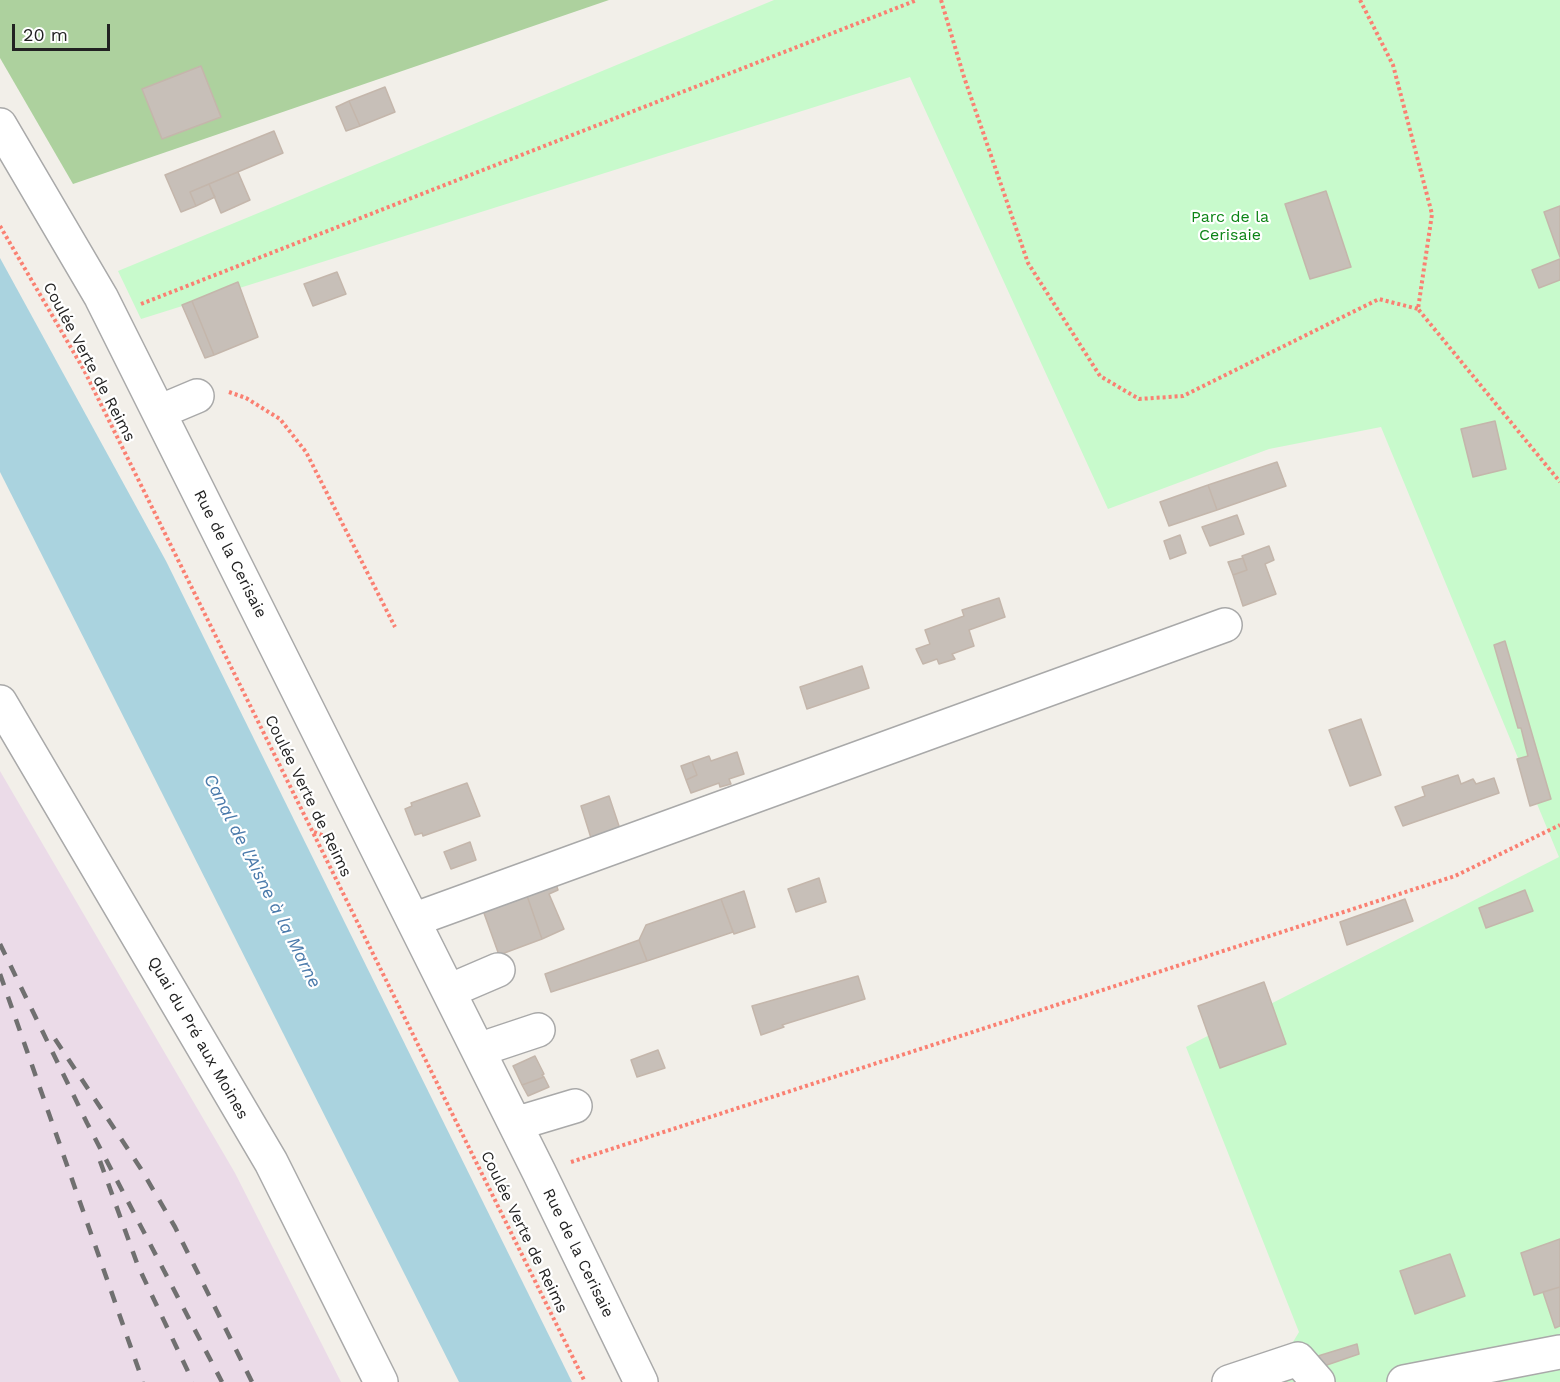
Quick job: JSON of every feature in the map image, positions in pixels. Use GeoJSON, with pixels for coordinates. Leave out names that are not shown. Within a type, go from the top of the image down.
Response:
{"type":"FeatureCollection","features":[{"type":"Feature","properties":{"kind":"street","name":"Rue de la Cerisaie"},"geometry":{"type":"LineString","coordinates":[[0,125],[111,316],[539,1172],[641,1382]]}},
{"type":"Feature","properties":{"kind":"street"},"geometry":{"type":"LineString","coordinates":[[159,412],[197,396]]}},
{"type":"Feature","properties":{"kind":"street"},"geometry":{"type":"LineString","coordinates":[[413,920],[1225,625]]}},
{"type":"Feature","properties":{"kind":"street","name":"Quai du Pré aux Moines"},"geometry":{"type":"LineString","coordinates":[[0,702],[271,1162],[381,1382]]}},
{"type":"Feature","properties":{"kind":"street"},"geometry":{"type":"LineString","coordinates":[[449,991],[498,970]]}},
{"type":"Feature","properties":{"kind":"street"},"geometry":{"type":"LineString","coordinates":[[478,1050],[538,1030]]}},
{"type":"Feature","properties":{"kind":"street"},"geometry":{"type":"LineString","coordinates":[[515,1125],[575,1106]]}},
{"type":"Feature","properties":{"kind":"street"},"geometry":{"type":"LineString","coordinates":[[1404,1382],[1560,1352]]}},
{"type":"Feature","properties":{"kind":"street"},"geometry":{"type":"LineString","coordinates":[[1229,1382],[1298,1359],[1318,1382]]}},
{"type":"Feature","properties":{"kind":"path"},"geometry":{"type":"LineString","coordinates":[[111,316],[917,0]]}},
{"type":"Feature","properties":{"kind":"path"},"geometry":{"type":"LineString","coordinates":[[941,0],[964,77],[1028,263],[1100,375],[1139,399],[1182,396],[1379,299],[1418,309],[1560,482]]}},
{"type":"Feature","properties":{"kind":"path"},"geometry":{"type":"LineString","coordinates":[[1360,0],[1393,65],[1432,214],[1418,309]]}},
{"type":"Feature","properties":{"kind":"path","name":"Coulée Verte de Reims"},"geometry":{"type":"LineString","coordinates":[[0,226],[84,370],[585,1382]]}},
{"type":"Feature","properties":{"kind":"path"},"geometry":{"type":"LineString","coordinates":[[197,396],[220,389],[246,398],[280,419],[306,452],[395,627]]}},
{"type":"Feature","properties":{"kind":"path"},"geometry":{"type":"LineString","coordinates":[[539,1172],[1455,876],[1560,825]]}},
{"type":"Feature","properties":{"kind":"shaded area"},"geometry":{"type":"Polygon","coordinates":[[[0,771],[235,1173],[341,1382],[0,1382],[0,771]]]}},
{"type":"Feature","properties":{"kind":"green space"},"geometry":{"type":"Polygon","coordinates":[[[0,0],[609,0],[73,184],[0,58],[0,0]]]}},
{"type":"Feature","properties":{"kind":"green space","name":"Parc de la Cerisaie"},"geometry":{"type":"Polygon","coordinates":[[[774,0],[1560,0],[1560,1382],[1269,1382],[1299,1332],[1186,1047],[1559,857],[1381,427],[1269,449],[1108,509],[910,77],[141,319],[118,271],[774,0]]]}},
{"type":"Feature","properties":{"kind":"water","name":"Canal de l'Aisne à la Marne"},"geometry":{"type":"Polygon","coordinates":[[[0,258],[166,561],[572,1382],[459,1382],[0,472],[0,258]]]}},
{"type":"Feature","properties":{"kind":"building"},"geometry":{"type":"Polygon","coordinates":[[[201,66],[221,117],[162,139],[142,89],[201,66]]]}},
{"type":"Feature","properties":{"kind":"building"},"geometry":{"type":"Polygon","coordinates":[[[385,87],[395,112],[360,126],[349,101],[385,87]]]}},
{"type":"Feature","properties":{"kind":"building"},"geometry":{"type":"Polygon","coordinates":[[[349,101],[360,126],[346,131],[336,107],[349,101]]]}},
{"type":"Feature","properties":{"kind":"building"},"geometry":{"type":"Polygon","coordinates":[[[274,131],[283,153],[190,192],[196,206],[181,212],[165,175],[274,131]]]}},
{"type":"Feature","properties":{"kind":"building"},"geometry":{"type":"Polygon","coordinates":[[[238,172],[250,200],[221,213],[209,184],[238,172]]]}},
{"type":"Feature","properties":{"kind":"building"},"geometry":{"type":"Polygon","coordinates":[[[209,184],[215,197],[196,206],[190,192],[209,184]]]}},
{"type":"Feature","properties":{"kind":"building"},"geometry":{"type":"Polygon","coordinates":[[[1326,191],[1351,267],[1310,279],[1285,204],[1326,191]]]}},
{"type":"Feature","properties":{"kind":"building"},"geometry":{"type":"Polygon","coordinates":[[[1560,206],[1560,257],[1544,212],[1560,206]]]}},
{"type":"Feature","properties":{"kind":"building"},"geometry":{"type":"Polygon","coordinates":[[[1560,259],[1560,280],[1539,288],[1532,270],[1560,259]]]}},
{"type":"Feature","properties":{"kind":"building"},"geometry":{"type":"Polygon","coordinates":[[[337,272],[346,294],[313,306],[304,284],[337,272]]]}},
{"type":"Feature","properties":{"kind":"building"},"geometry":{"type":"Polygon","coordinates":[[[238,282],[258,337],[214,355],[192,301],[238,282]]]}},
{"type":"Feature","properties":{"kind":"building"},"geometry":{"type":"Polygon","coordinates":[[[192,301],[214,355],[205,358],[182,305],[192,301]]]}},
{"type":"Feature","properties":{"kind":"building"},"geometry":{"type":"Polygon","coordinates":[[[1495,421],[1506,469],[1473,477],[1461,429],[1495,421]]]}},
{"type":"Feature","properties":{"kind":"building"},"geometry":{"type":"Polygon","coordinates":[[[1277,462],[1286,486],[1217,510],[1208,485],[1277,462]]]}},
{"type":"Feature","properties":{"kind":"building"},"geometry":{"type":"Polygon","coordinates":[[[1208,485],[1217,510],[1169,526],[1160,502],[1208,485]]]}},
{"type":"Feature","properties":{"kind":"building"},"geometry":{"type":"Polygon","coordinates":[[[1237,515],[1244,534],[1210,546],[1202,527],[1237,515]]]}},
{"type":"Feature","properties":{"kind":"building"},"geometry":{"type":"Polygon","coordinates":[[[1180,535],[1186,553],[1170,559],[1164,541],[1180,535]]]}},
{"type":"Feature","properties":{"kind":"building"},"geometry":{"type":"Polygon","coordinates":[[[1269,546],[1274,560],[1265,564],[1276,594],[1243,606],[1233,575],[1247,570],[1242,556],[1269,546]]]}},
{"type":"Feature","properties":{"kind":"building"},"geometry":{"type":"Polygon","coordinates":[[[1243,558],[1247,570],[1233,575],[1228,562],[1243,558]]]}},
{"type":"Feature","properties":{"kind":"building"},"geometry":{"type":"Polygon","coordinates":[[[999,598],[1005,617],[969,630],[974,646],[952,654],[955,659],[939,664],[937,659],[923,664],[916,649],[930,644],[925,630],[964,616],[962,610],[999,598]]]}},
{"type":"Feature","properties":{"kind":"building"},"geometry":{"type":"Polygon","coordinates":[[[1505,641],[1551,799],[1530,806],[1517,759],[1528,756],[1494,645],[1505,641]]]}},
{"type":"Feature","properties":{"kind":"building"},"geometry":{"type":"Polygon","coordinates":[[[862,666],[869,688],[807,709],[800,687],[862,666]]]}},
{"type":"Feature","properties":{"kind":"building"},"geometry":{"type":"Polygon","coordinates":[[[1361,719],[1381,775],[1350,786],[1329,730],[1361,719]]]}},
{"type":"Feature","properties":{"kind":"building"},"geometry":{"type":"Polygon","coordinates":[[[737,752],[744,774],[729,779],[731,784],[720,787],[719,783],[691,793],[686,780],[697,775],[692,762],[709,756],[711,761],[737,752]]]}},
{"type":"Feature","properties":{"kind":"building"},"geometry":{"type":"Polygon","coordinates":[[[692,762],[697,775],[686,780],[681,766],[692,762]]]}},
{"type":"Feature","properties":{"kind":"building"},"geometry":{"type":"Polygon","coordinates":[[[1458,775],[1461,784],[1473,779],[1476,784],[1494,778],[1499,793],[1403,826],[1395,807],[1425,796],[1422,787],[1458,775]]]}},
{"type":"Feature","properties":{"kind":"building"},"geometry":{"type":"Polygon","coordinates":[[[467,783],[480,816],[423,836],[422,833],[415,835],[405,809],[412,806],[411,803],[467,783]]]}},
{"type":"Feature","properties":{"kind":"building"},"geometry":{"type":"Polygon","coordinates":[[[609,796],[620,829],[591,838],[581,806],[609,796]]]}},
{"type":"Feature","properties":{"kind":"building"},"geometry":{"type":"Polygon","coordinates":[[[470,842],[476,860],[451,869],[444,852],[470,842]]]}},
{"type":"Feature","properties":{"kind":"building"},"geometry":{"type":"Polygon","coordinates":[[[553,875],[558,890],[549,894],[564,929],[542,939],[524,887],[553,875]]]}},
{"type":"Feature","properties":{"kind":"building"},"geometry":{"type":"Polygon","coordinates":[[[819,878],[826,902],[796,912],[788,889],[819,878]]]}},
{"type":"Feature","properties":{"kind":"building"},"geometry":{"type":"Polygon","coordinates":[[[524,887],[542,939],[499,955],[480,902],[524,887]]]}},
{"type":"Feature","properties":{"kind":"building"},"geometry":{"type":"Polygon","coordinates":[[[1525,890],[1533,911],[1486,928],[1479,908],[1525,890]]]}},
{"type":"Feature","properties":{"kind":"building"},"geometry":{"type":"Polygon","coordinates":[[[744,891],[755,927],[734,934],[721,899],[744,891]]]}},
{"type":"Feature","properties":{"kind":"building"},"geometry":{"type":"Polygon","coordinates":[[[721,899],[733,932],[647,961],[639,940],[646,925],[721,899]]]}},
{"type":"Feature","properties":{"kind":"building"},"geometry":{"type":"Polygon","coordinates":[[[1405,899],[1413,921],[1347,945],[1340,922],[1405,899]]]}},
{"type":"Feature","properties":{"kind":"building"},"geometry":{"type":"Polygon","coordinates":[[[639,940],[647,961],[551,992],[545,974],[639,940]]]}},
{"type":"Feature","properties":{"kind":"building"},"geometry":{"type":"Polygon","coordinates":[[[858,976],[865,999],[782,1025],[784,1027],[761,1035],[752,1006],[858,976]]]}},
{"type":"Feature","properties":{"kind":"building"},"geometry":{"type":"Polygon","coordinates":[[[1264,982],[1286,1044],[1220,1068],[1198,1006],[1264,982]]]}},
{"type":"Feature","properties":{"kind":"building"},"geometry":{"type":"Polygon","coordinates":[[[658,1050],[665,1068],[637,1077],[631,1060],[658,1050]]]}},
{"type":"Feature","properties":{"kind":"building"},"geometry":{"type":"Polygon","coordinates":[[[535,1056],[544,1077],[522,1085],[513,1066],[535,1056]]]}},
{"type":"Feature","properties":{"kind":"building"},"geometry":{"type":"Polygon","coordinates":[[[544,1077],[549,1087],[528,1096],[522,1085],[544,1077]]]}},
{"type":"Feature","properties":{"kind":"building"},"geometry":{"type":"Polygon","coordinates":[[[1560,1239],[1560,1287],[1534,1295],[1521,1253],[1560,1239]]]}},
{"type":"Feature","properties":{"kind":"building"},"geometry":{"type":"Polygon","coordinates":[[[1450,1254],[1465,1296],[1415,1314],[1400,1271],[1450,1254]]]}},
{"type":"Feature","properties":{"kind":"building"},"geometry":{"type":"Polygon","coordinates":[[[1560,1287],[1560,1326],[1555,1328],[1543,1292],[1560,1287]]]}},
{"type":"Feature","properties":{"kind":"building"},"geometry":{"type":"Polygon","coordinates":[[[1357,1344],[1359,1354],[1321,1367],[1318,1356],[1357,1344]]]}},
{"type":"Feature","properties":{"kind":"railway"},"geometry":{"type":"LineString","coordinates":[[0,944],[87,1123],[222,1382]]}},
{"type":"Feature","properties":{"kind":"railway"},"geometry":{"type":"LineString","coordinates":[[0,974],[143,1382]]}},
{"type":"Feature","properties":{"kind":"railway"},"geometry":{"type":"LineString","coordinates":[[55,1039],[141,1169],[175,1227],[252,1382]]}},
{"type":"Feature","properties":{"kind":"railway"},"geometry":{"type":"LineString","coordinates":[[100,1161],[138,1266],[193,1382]]}}]}
